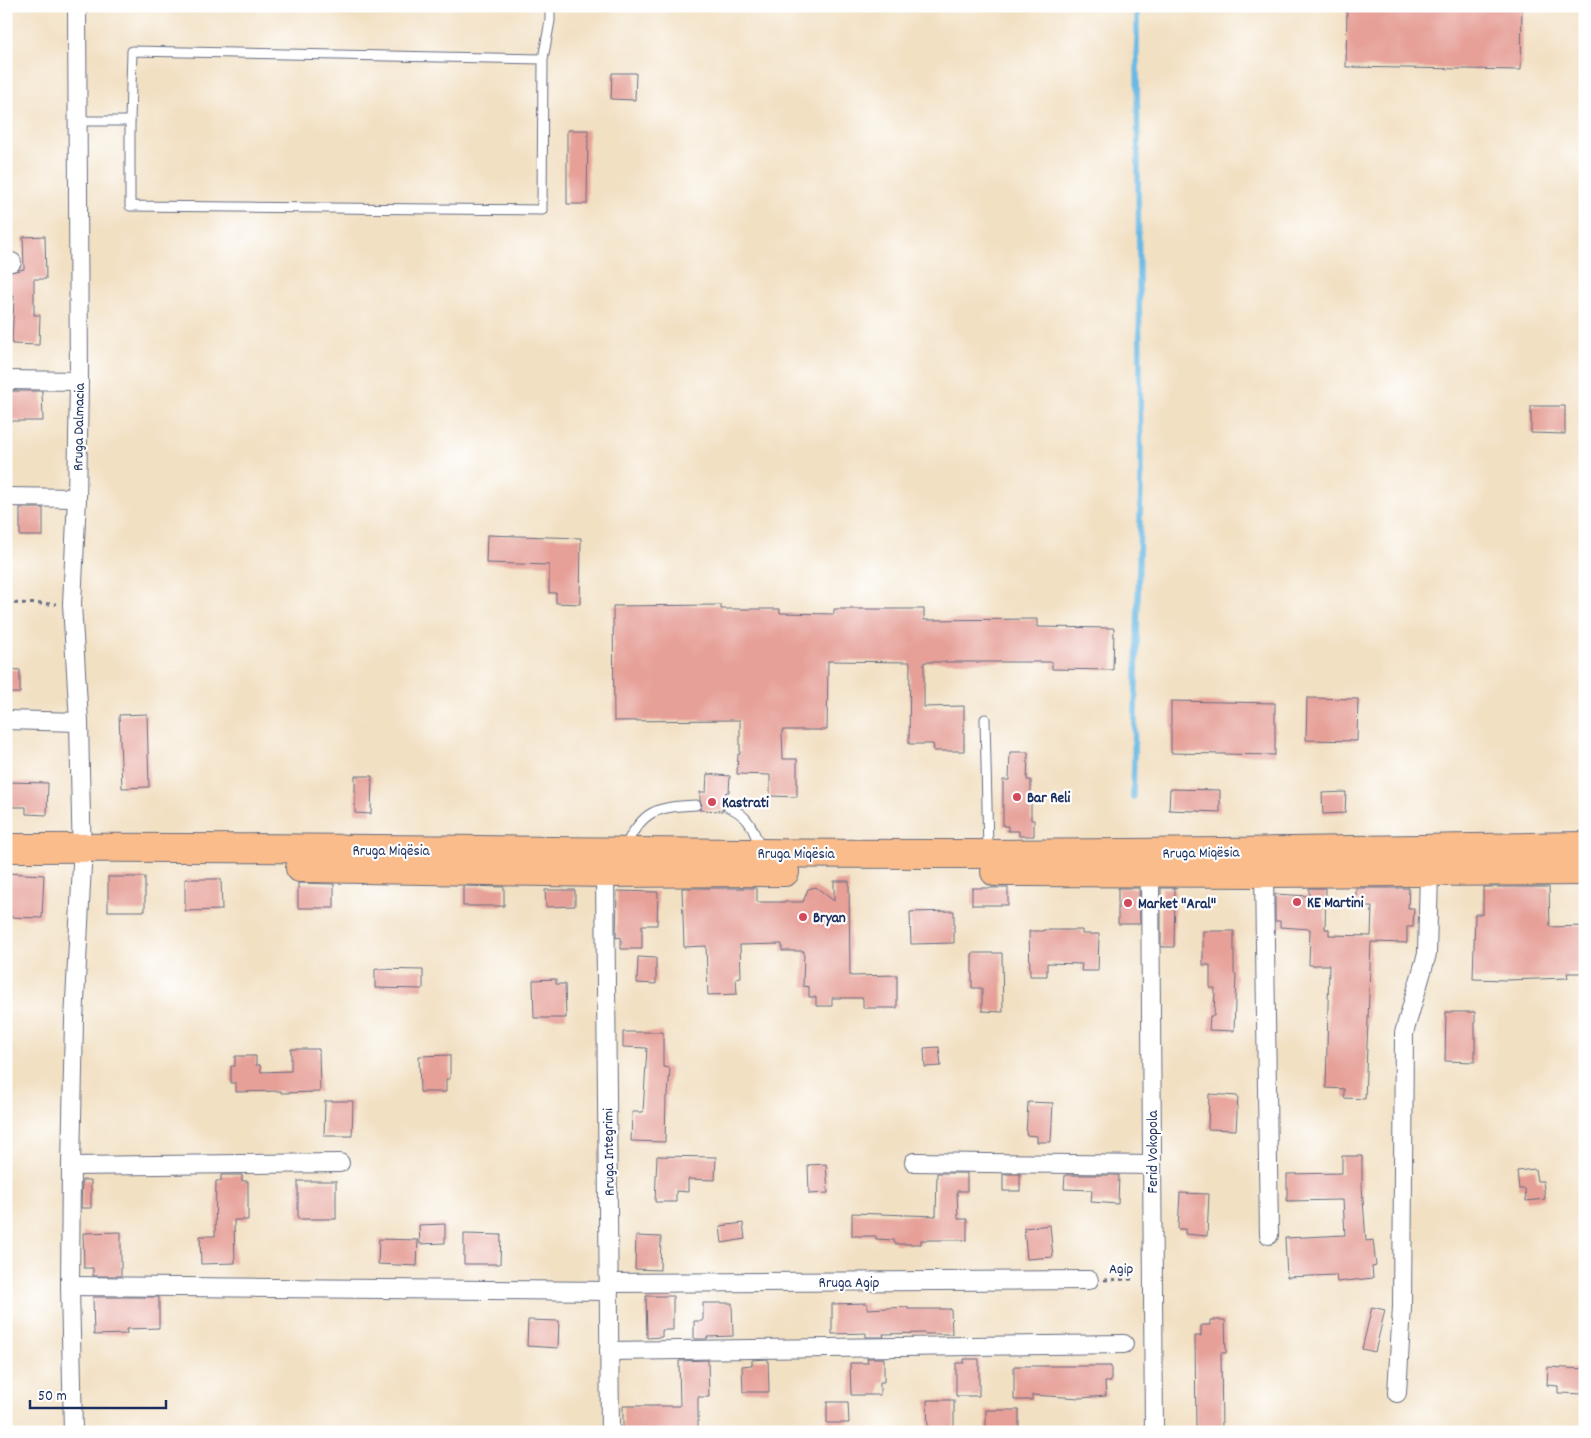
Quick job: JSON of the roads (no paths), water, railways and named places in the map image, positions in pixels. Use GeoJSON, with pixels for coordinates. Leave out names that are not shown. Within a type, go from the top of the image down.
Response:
{"type":"FeatureCollection","features":[{"type":"Feature","properties":{"kind":"main road","name":"Rruga Miqësia"},"geometry":{"type":"LineString","coordinates":[[6,866],[81,856],[623,851],[762,853],[1219,852],[1585,846]]}},
{"type":"Feature","properties":{"kind":"main road","name":"Rruga Miqësia"},"geometry":{"type":"LineString","coordinates":[[6,848],[81,856],[605,872],[1264,873],[1585,871]]}},
{"type":"Feature","properties":{"kind":"street","name":"Rruga Dalmacia"},"geometry":{"type":"LineString","coordinates":[[73,1432],[70,1286],[71,1166],[74,1020],[81,856],[79,722],[72,604],[77,498],[79,381],[77,6]]}},
{"type":"Feature","properties":{"kind":"street"},"geometry":{"type":"LineString","coordinates":[[6,380],[79,381]]}},
{"type":"Feature","properties":{"kind":"street"},"geometry":{"type":"LineString","coordinates":[[6,497],[77,498]]}},
{"type":"Feature","properties":{"kind":"street"},"geometry":{"type":"LineString","coordinates":[[6,720],[79,722]]}},
{"type":"Feature","properties":{"kind":"street","name":"Rruga Integrimi"},"geometry":{"type":"LineString","coordinates":[[605,872],[610,1432]]}},
{"type":"Feature","properties":{"kind":"street","name":"Ferid Vokopola"},"geometry":{"type":"LineString","coordinates":[[1150,872],[1154,1432]]}},
{"type":"Feature","properties":{"kind":"street"},"geometry":{"type":"LineString","coordinates":[[1397,1393],[1402,1307],[1404,1034],[1427,954],[1429,872]]}},
{"type":"Feature","properties":{"kind":"street"},"geometry":{"type":"LineString","coordinates":[[1264,873],[1269,1235]]}},
{"type":"Feature","properties":{"kind":"street"},"geometry":{"type":"LineString","coordinates":[[914,1162],[1152,1164]]}},
{"type":"Feature","properties":{"kind":"street"},"geometry":{"type":"LineString","coordinates":[[71,1166],[340,1163]]}},
{"type":"Feature","properties":{"kind":"street","name":"Rruga Agip"},"geometry":{"type":"LineString","coordinates":[[70,1286],[609,1287],[1088,1280]]}},
{"type":"Feature","properties":{"kind":"street"},"geometry":{"type":"LineString","coordinates":[[609,1351],[1124,1344]]}},
{"type":"Feature","properties":{"kind":"lane"},"geometry":{"type":"LineString","coordinates":[[543,59],[132,51],[130,206],[542,210],[543,59],[550,21],[550,6]]}},
{"type":"Feature","properties":{"kind":"lane"},"geometry":{"type":"LineString","coordinates":[[78,121],[130,121]]}},
{"type":"Feature","properties":{"kind":"lane"},"geometry":{"type":"LineString","coordinates":[[985,719],[988,853]]}},
{"type":"Feature","properties":{"kind":"lane"},"geometry":{"type":"LineString","coordinates":[[623,851],[637,825],[646,817],[656,811],[669,807],[696,805]]}},
{"type":"Feature","properties":{"kind":"lane"},"geometry":{"type":"LineString","coordinates":[[728,807],[743,815],[749,821],[762,853]]}},
{"type":"Feature","properties":{"kind":"waterway"},"geometry":{"type":"LineString","coordinates":[[1133,797],[1141,483],[1137,6]]}},
{"type":"Feature","properties":{"kind":"place","name":"Bar Reli"},"geometry":{"type":"Point","coordinates":[1017,797]}},
{"type":"Feature","properties":{"kind":"place","name":"Kastrati"},"geometry":{"type":"Point","coordinates":[712,802]}},
{"type":"Feature","properties":{"kind":"place","name":"KE Martini"},"geometry":{"type":"Point","coordinates":[1297,902]}},
{"type":"Feature","properties":{"kind":"place","name":"Market \"Aral\""},"geometry":{"type":"Point","coordinates":[1128,903]}},
{"type":"Feature","properties":{"kind":"place","name":"Bryan"},"geometry":{"type":"Point","coordinates":[803,917]}}]}
